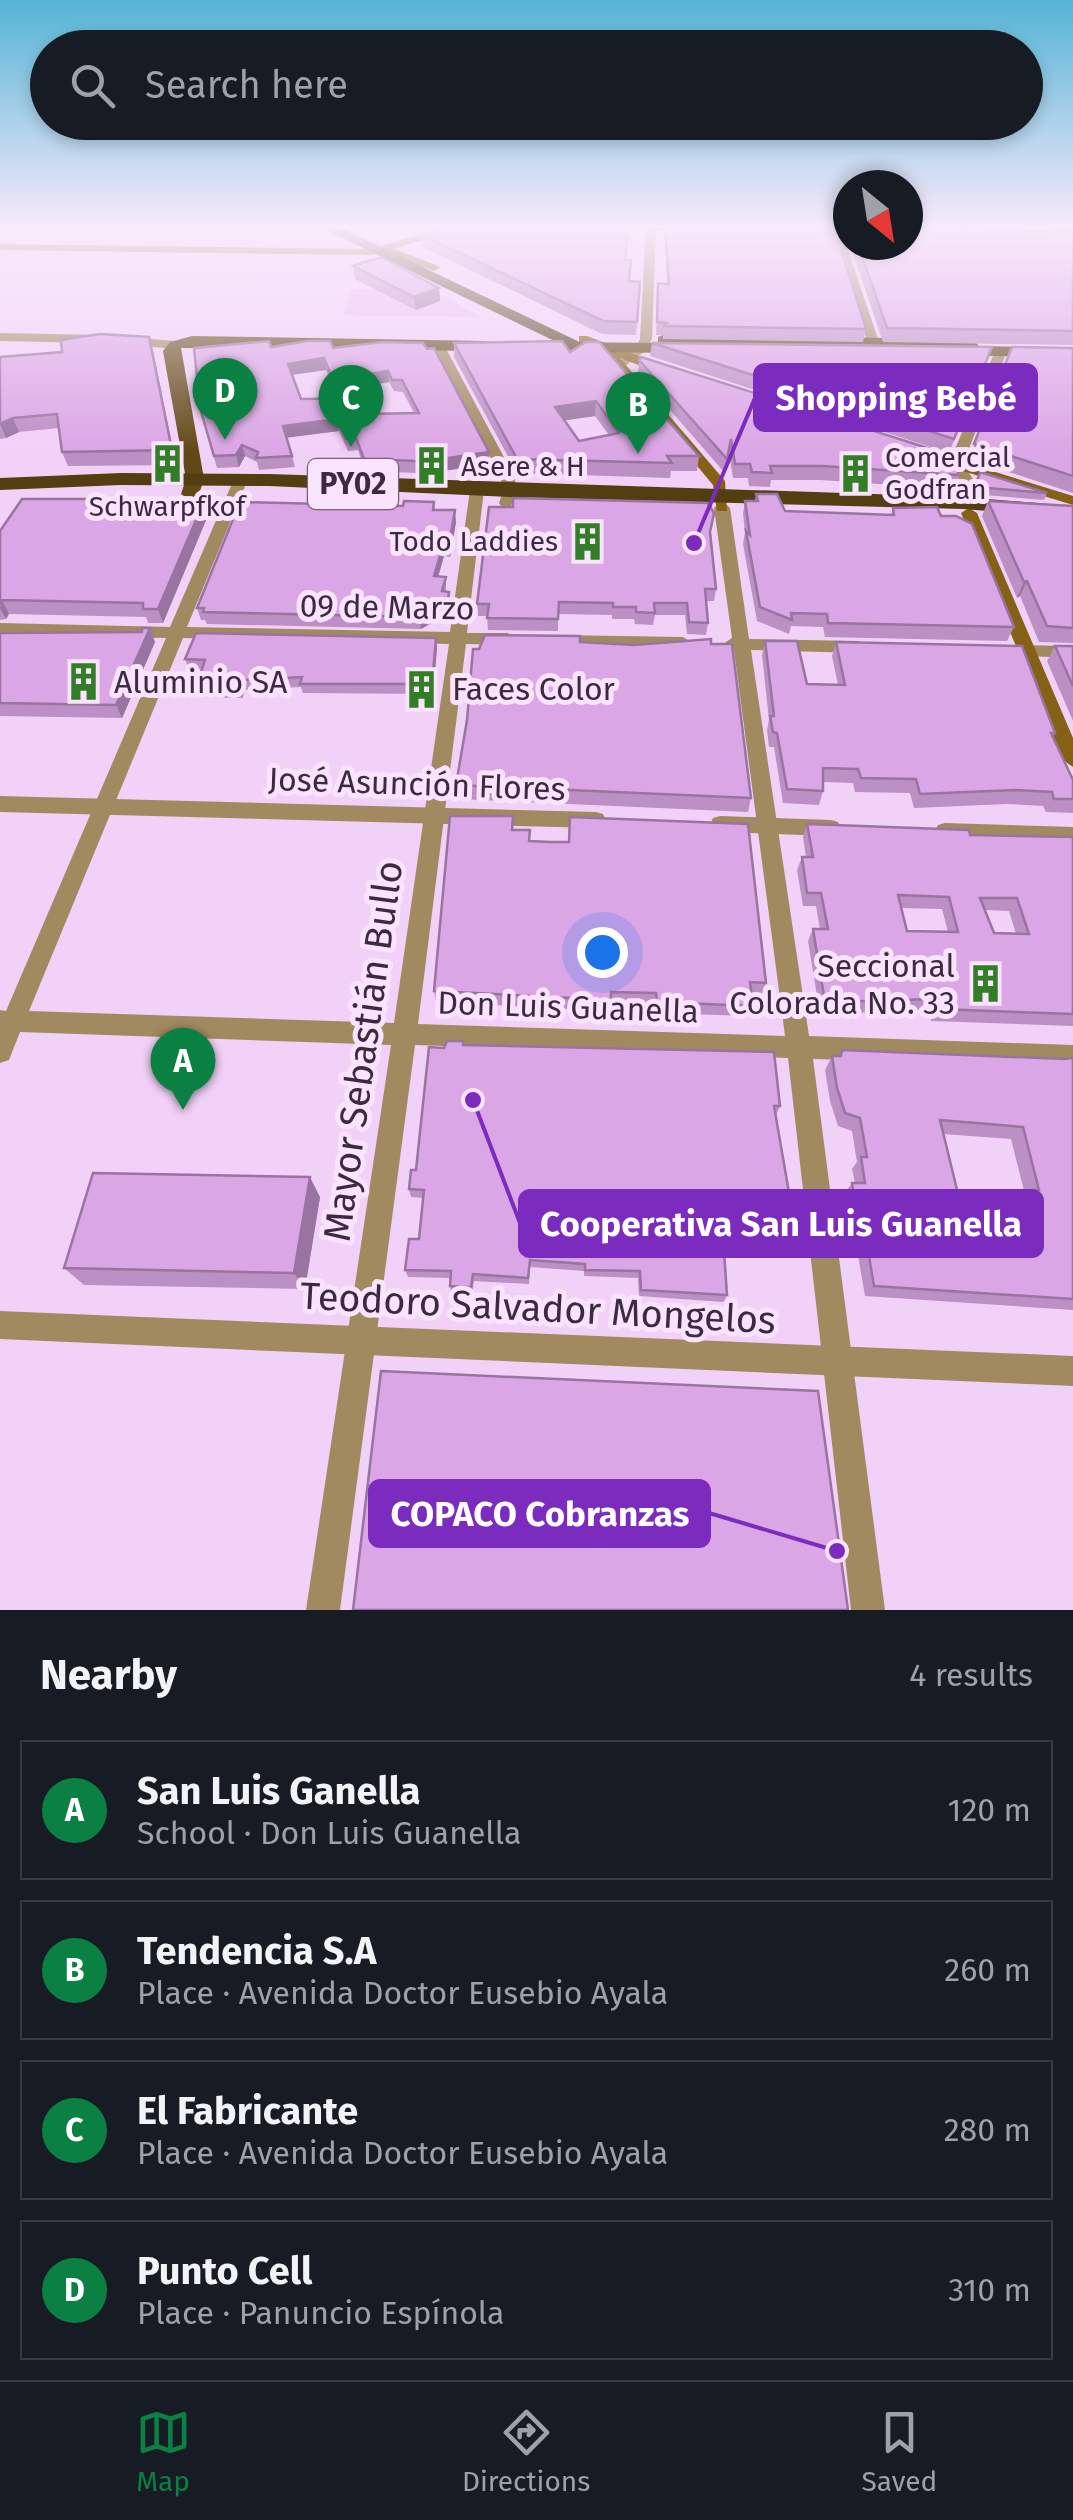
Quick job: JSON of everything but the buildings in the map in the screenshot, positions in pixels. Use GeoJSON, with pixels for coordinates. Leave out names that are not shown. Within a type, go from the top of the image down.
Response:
{"type":"FeatureCollection","features":[{"type":"Feature","properties":{"kind":"highway"},"geometry":{"type":"LineString","coordinates":[[496,302],[582,343]]}},
{"type":"Feature","properties":{"kind":"highway"},"geometry":{"type":"LineString","coordinates":[[501,302],[582,343]]}},
{"type":"Feature","properties":{"kind":"highway","name":"PY02"},"geometry":{"type":"LineString","coordinates":[[0,484],[238,487],[1073,512]]}},
{"type":"Feature","properties":{"kind":"highway","name":"PY02"},"geometry":{"type":"LineString","coordinates":[[0,498],[192,486]]}},
{"type":"Feature","properties":{"kind":"main road"},"geometry":{"type":"LineString","coordinates":[[192,486],[171,351],[176,345],[192,341],[509,346]]}},
{"type":"Feature","properties":{"kind":"main road"},"geometry":{"type":"LineString","coordinates":[[582,343],[635,352]]}},
{"type":"Feature","properties":{"kind":"main road"},"geometry":{"type":"LineString","coordinates":[[582,343],[607,353],[874,345],[1073,350]]}},
{"type":"Feature","properties":{"kind":"main road"},"geometry":{"type":"LineString","coordinates":[[542,346],[582,343],[635,352],[666,372],[689,380]]}},
{"type":"Feature","properties":{"kind":"main road"},"geometry":{"type":"LineString","coordinates":[[874,345],[1073,350]]}},
{"type":"Feature","properties":{"kind":"main road"},"geometry":{"type":"LineString","coordinates":[[635,352],[636,382],[720,484],[722,502]]}},
{"type":"Feature","properties":{"kind":"main road"},"geometry":{"type":"LineString","coordinates":[[636,382],[643,374],[666,372]]}},
{"type":"Feature","properties":{"kind":"main road"},"geometry":{"type":"LineString","coordinates":[[928,456],[1073,501]]}},
{"type":"Feature","properties":{"kind":"main road"},"geometry":{"type":"LineString","coordinates":[[974,507],[1027,651],[1073,760]]}},
{"type":"Feature","properties":{"kind":"street"},"geometry":{"type":"LineString","coordinates":[[635,352],[640,302]]}},
{"type":"Feature","properties":{"kind":"street"},"geometry":{"type":"LineString","coordinates":[[861,302],[874,345]]}},
{"type":"Feature","properties":{"kind":"street"},"geometry":{"type":"LineString","coordinates":[[0,337],[176,345]]}},
{"type":"Feature","properties":{"kind":"street"},"geometry":{"type":"LineString","coordinates":[[438,344],[504,469],[508,497]]}},
{"type":"Feature","properties":{"kind":"street"},"geometry":{"type":"LineString","coordinates":[[974,507],[961,492],[968,482],[956,464],[1001,351]]}},
{"type":"Feature","properties":{"kind":"street"},"geometry":{"type":"LineString","coordinates":[[0,1052],[6,1021],[238,487]]}},
{"type":"Feature","properties":{"kind":"street","name":"Mayor Sebastián Bullo"},"geometry":{"type":"LineString","coordinates":[[323,1610],[436,813],[475,496]]}},
{"type":"Feature","properties":{"kind":"street"},"geometry":{"type":"LineString","coordinates":[[722,502],[800,1047],[835,1362],[868,1610]]}},
{"type":"Feature","properties":{"kind":"street","name":"09 de Marzo"},"geometry":{"type":"LineString","coordinates":[[0,629],[876,648]]}},
{"type":"Feature","properties":{"kind":"street"},"geometry":{"type":"LineString","coordinates":[[990,650],[1073,652]]}},
{"type":"Feature","properties":{"kind":"street","name":"José Asunción Flores"},"geometry":{"type":"LineString","coordinates":[[0,804],[612,820]]}},
{"type":"Feature","properties":{"kind":"street"},"geometry":{"type":"LineString","coordinates":[[690,823],[845,828]]}},
{"type":"Feature","properties":{"kind":"street"},"geometry":{"type":"LineString","coordinates":[[921,831],[1073,835]]}},
{"type":"Feature","properties":{"kind":"street","name":"Don Luis Guanella"},"geometry":{"type":"LineString","coordinates":[[6,1021],[1073,1056]]}},
{"type":"Feature","properties":{"kind":"street","name":"Teodoro Salvador Mongelos"},"geometry":{"type":"LineString","coordinates":[[0,1325],[1073,1372]]}},
{"type":"Feature","properties":{"kind":"shaded area"},"geometry":{"type":"Polygon","coordinates":[[[347,302],[454,302],[481,317],[343,315],[347,302]]]}},
{"type":"Feature","properties":{"kind":"place","name":"Punto Cell"},"geometry":{"type":"Point","coordinates":[225,440]}},
{"type":"Feature","properties":{"kind":"place","name":"El Fabricante"},"geometry":{"type":"Point","coordinates":[351,447]}},
{"type":"Feature","properties":{"kind":"place","name":"Tendencia S.A"},"geometry":{"type":"Point","coordinates":[638,454]}},
{"type":"Feature","properties":{"kind":"place","name":"Schwarpfkof"},"geometry":{"type":"Point","coordinates":[167,464]}},
{"type":"Feature","properties":{"kind":"place","name":"Asere & H"},"geometry":{"type":"Point","coordinates":[431,466]}},
{"type":"Feature","properties":{"kind":"place","name":"Comercial Godfran"},"geometry":{"type":"Point","coordinates":[855,473]}},
{"type":"Feature","properties":{"kind":"place","name":"Todo Laddies"},"geometry":{"type":"Point","coordinates":[588,541]}},
{"type":"Feature","properties":{"kind":"place","name":"Shopping Bebé"},"geometry":{"type":"Point","coordinates":[694,543]}},
{"type":"Feature","properties":{"kind":"place","name":"Aluminio SA"},"geometry":{"type":"Point","coordinates":[84,682]}},
{"type":"Feature","properties":{"kind":"place","name":"Faces Color"},"geometry":{"type":"Point","coordinates":[422,689]}},
{"type":"Feature","properties":{"kind":"place","name":"Seccional Colorada No. 33"},"geometry":{"type":"Point","coordinates":[985,984]}},
{"type":"Feature","properties":{"kind":"place","name":"Cooperativa San Luis Guanella"},"geometry":{"type":"Point","coordinates":[473,1100]}},
{"type":"Feature","properties":{"kind":"place","name":"San Luis Ganella"},"geometry":{"type":"Point","coordinates":[183,1110]}},
{"type":"Feature","properties":{"kind":"place","name":"COPACO Cobranzas"},"geometry":{"type":"Point","coordinates":[837,1551]}}]}
